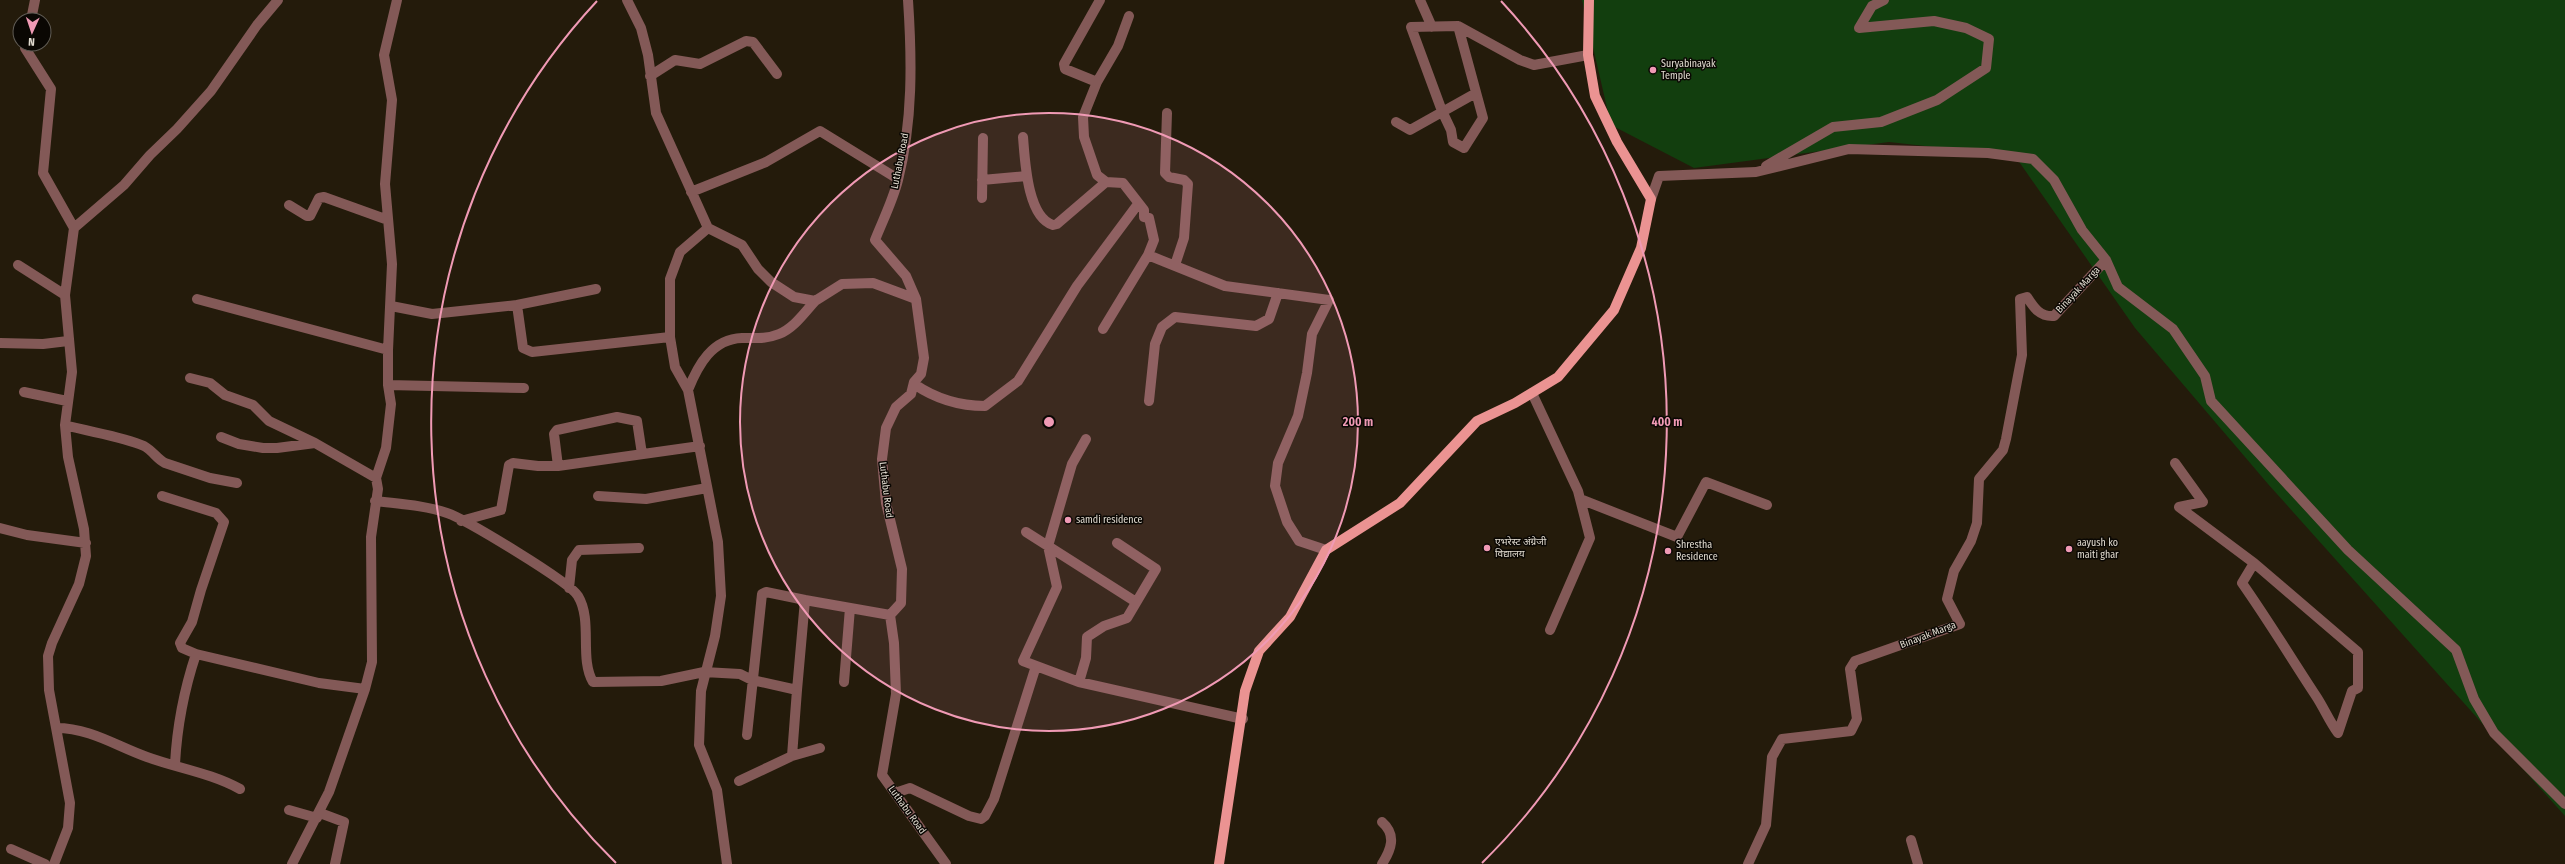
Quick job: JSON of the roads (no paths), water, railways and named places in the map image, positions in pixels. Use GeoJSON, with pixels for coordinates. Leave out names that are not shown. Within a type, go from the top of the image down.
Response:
{"type":"FeatureCollection","features":[{"type":"Feature","properties":{"kind":"main road"},"geometry":{"type":"LineString","coordinates":[[1218,864],[1243,718],[1245,691],[1259,651],[1290,617],[1326,550],[1400,503],[1477,422],[1532,393],[1558,377],[1614,310],[1641,248],[1651,199],[1617,142],[1595,96],[1588,55],[1589,0]]}},
{"type":"Feature","properties":{"kind":"street"},"geometry":{"type":"LineString","coordinates":[[32,12],[34,0]]}},
{"type":"Feature","properties":{"kind":"street"},"geometry":{"type":"LineString","coordinates":[[74,228],[124,185],[150,155],[177,129],[210,91],[257,25],[278,0]]}},
{"type":"Feature","properties":{"kind":"street"},"geometry":{"type":"LineString","coordinates":[[292,864],[318,816],[338,768],[365,689],[372,662],[370,563],[375,501],[378,490],[376,478],[386,448],[391,404],[388,385],[388,350],[392,264],[386,184],[392,100],[384,55],[397,0]]}},
{"type":"Feature","properties":{"kind":"street"},"geometry":{"type":"LineString","coordinates":[[628,0],[640,28],[648,56],[656,112],[708,228],[742,245],[762,273],[788,293],[794,297],[815,301]]}},
{"type":"Feature","properties":{"kind":"street","name":"Luthabu Road"},"geometry":{"type":"LineString","coordinates":[[908,0],[912,54],[905,146],[898,179],[875,240],[906,276],[916,298],[924,358],[921,374],[914,384],[911,394],[896,407],[886,428],[882,459],[886,503],[902,569],[901,603],[890,616],[894,643],[896,694],[882,775],[946,864]]}},
{"type":"Feature","properties":{"kind":"street"},"geometry":{"type":"LineString","coordinates":[[1097,82],[1065,69],[1064,64],[1100,0]]}},
{"type":"Feature","properties":{"kind":"street"},"geometry":{"type":"LineString","coordinates":[[1420,0],[1432,27]]}},
{"type":"Feature","properties":{"kind":"street"},"geometry":{"type":"LineString","coordinates":[[1756,172],[1833,127],[1881,122],[1937,100],[1986,68],[1989,40],[1966,28],[1934,21],[1860,28],[1872,6],[1884,0]]}},
{"type":"Feature","properties":{"kind":"street"},"geometry":{"type":"LineString","coordinates":[[1103,329],[1148,256],[1154,240],[1149,218],[1144,216],[1144,210],[1123,183],[1106,182],[1097,175],[1084,137],[1083,117],[1097,82],[1118,46],[1129,16]]}},
{"type":"Feature","properties":{"kind":"street"},"geometry":{"type":"LineString","coordinates":[[1458,26],[1483,118],[1464,148],[1453,142],[1451,130],[1442,111],[1411,27],[1458,26],[1520,60],[1534,65],[1588,55]]}},
{"type":"Feature","properties":{"kind":"street"},"geometry":{"type":"LineString","coordinates":[[650,76],[675,60],[700,64],[746,40],[753,42],[777,74]]}},
{"type":"Feature","properties":{"kind":"street"},"geometry":{"type":"LineString","coordinates":[[28,52],[51,89],[43,173],[74,228],[65,295],[72,372],[65,425],[68,458],[86,544],[84,569],[48,656],[49,690],[70,803],[70,816],[65,839],[54,864]]}},
{"type":"Feature","properties":{"kind":"street"},"geometry":{"type":"LineString","coordinates":[[1396,122],[1410,130],[1476,93]]}},
{"type":"Feature","properties":{"kind":"street"},"geometry":{"type":"LineString","coordinates":[[1167,112],[1165,173],[1169,177],[1184,180],[1188,184],[1184,238],[1174,265]]}},
{"type":"Feature","properties":{"kind":"street"},"geometry":{"type":"LineString","coordinates":[[691,192],[766,162],[820,131],[898,179]]}},
{"type":"Feature","properties":{"kind":"street"},"geometry":{"type":"LineString","coordinates":[[1022,137],[1028,186],[1040,215],[1046,223],[1053,225],[1106,182]]}},
{"type":"Feature","properties":{"kind":"street"},"geometry":{"type":"LineString","coordinates":[[982,198],[983,138]]}},
{"type":"Feature","properties":{"kind":"street"},"geometry":{"type":"LineString","coordinates":[[1651,199],[1659,176],[1756,172],[1849,149],[1988,154],[2033,159],[2054,180],[2082,230],[2106,260],[2118,287],[2173,329],[2205,376],[2211,401],[2348,550],[2456,650],[2474,699],[2494,733],[2565,804]]}},
{"type":"Feature","properties":{"kind":"street"},"geometry":{"type":"LineString","coordinates":[[982,180],[1027,176]]}},
{"type":"Feature","properties":{"kind":"street"},"geometry":{"type":"LineString","coordinates":[[289,205],[307,216],[310,216],[319,198],[324,197],[388,220]]}},
{"type":"Feature","properties":{"kind":"street"},"geometry":{"type":"LineString","coordinates":[[914,384],[930,395],[946,400],[985,406],[1018,381],[1077,286],[1138,204]]}},
{"type":"Feature","properties":{"kind":"street"},"geometry":{"type":"LineString","coordinates":[[708,228],[680,252],[670,279],[670,337],[675,367],[688,390],[718,542],[721,596],[715,636],[704,672],[701,691],[699,745],[717,790],[727,864]]}},
{"type":"Feature","properties":{"kind":"street"},"geometry":{"type":"LineString","coordinates":[[1148,256],[1225,286],[1329,300],[1312,334],[1299,409],[1278,463],[1275,486],[1287,522],[1298,541],[1326,550]]}},
{"type":"Feature","properties":{"kind":"street","name":"Binayak Marga"},"geometry":{"type":"LineString","coordinates":[[1748,864],[1766,825],[1772,757],[1782,739],[1851,730],[1857,719],[1850,669],[1855,661],[1960,624],[1947,599],[1954,571],[1971,541],[1977,523],[1980,478],[2002,450],[2006,439],[2022,355],[2020,299],[2026,297],[2039,313],[2047,316],[2054,316],[2106,260]]}},
{"type":"Feature","properties":{"kind":"street"},"geometry":{"type":"LineString","coordinates":[[18,265],[65,295]]}},
{"type":"Feature","properties":{"kind":"street"},"geometry":{"type":"LineString","coordinates":[[688,390],[699,364],[713,348],[741,338],[759,339],[779,334],[793,325],[815,301],[842,284],[873,283],[916,298]]}},
{"type":"Feature","properties":{"kind":"street"},"geometry":{"type":"LineString","coordinates":[[391,306],[432,314],[517,305],[596,289]]}},
{"type":"Feature","properties":{"kind":"street"},"geometry":{"type":"LineString","coordinates":[[1149,400],[1155,344],[1162,327],[1175,317],[1256,326],[1269,319],[1278,293]]}},
{"type":"Feature","properties":{"kind":"street"},"geometry":{"type":"LineString","coordinates":[[197,299],[388,350]]}},
{"type":"Feature","properties":{"kind":"street"},"geometry":{"type":"LineString","coordinates":[[517,305],[523,348],[532,352],[670,337]]}},
{"type":"Feature","properties":{"kind":"street"},"geometry":{"type":"LineString","coordinates":[[0,343],[32,344],[68,341]]}},
{"type":"Feature","properties":{"kind":"street"},"geometry":{"type":"LineString","coordinates":[[190,378],[210,383],[224,395],[253,405],[268,421],[315,443],[376,478]]}},
{"type":"Feature","properties":{"kind":"street"},"geometry":{"type":"LineString","coordinates":[[388,385],[524,388]]}},
{"type":"Feature","properties":{"kind":"street"},"geometry":{"type":"LineString","coordinates":[[24,392],[68,401]]}},
{"type":"Feature","properties":{"kind":"street"},"geometry":{"type":"LineString","coordinates":[[1532,393],[1580,499],[1590,538],[1550,630]]}},
{"type":"Feature","properties":{"kind":"street"},"geometry":{"type":"LineString","coordinates":[[558,466],[554,434],[557,430],[617,417],[637,421],[642,454]]}},
{"type":"Feature","properties":{"kind":"street"},"geometry":{"type":"LineString","coordinates":[[65,425],[144,446],[156,454],[159,460],[165,463],[210,478],[237,483]]}},
{"type":"Feature","properties":{"kind":"street"},"geometry":{"type":"LineString","coordinates":[[221,437],[239,444],[264,448],[277,448],[315,443]]}},
{"type":"Feature","properties":{"kind":"street"},"geometry":{"type":"LineString","coordinates":[[1086,439],[1072,464],[1048,546],[1057,587],[1023,661],[1079,682],[1243,718]]}},
{"type":"Feature","properties":{"kind":"street"},"geometry":{"type":"LineString","coordinates":[[461,521],[501,510],[509,466],[513,463],[538,466],[558,466],[700,446]]}},
{"type":"Feature","properties":{"kind":"street"},"geometry":{"type":"LineString","coordinates":[[2175,462],[2203,502],[2179,507],[2254,563],[2358,652],[2358,688],[2352,691],[2338,732],[2328,720],[2316,696],[2304,680],[2273,626],[2242,583],[2254,563]]}},
{"type":"Feature","properties":{"kind":"street"},"geometry":{"type":"LineString","coordinates":[[1580,499],[1677,537],[1706,482],[1767,505]]}},
{"type":"Feature","properties":{"kind":"street"},"geometry":{"type":"LineString","coordinates":[[598,496],[646,499],[707,488]]}},
{"type":"Feature","properties":{"kind":"street"},"geometry":{"type":"LineString","coordinates":[[162,496],[216,513],[224,522],[192,622],[180,644],[186,651],[319,683],[365,689]]}},
{"type":"Feature","properties":{"kind":"street"},"geometry":{"type":"LineString","coordinates":[[375,501],[410,505],[448,513],[541,567],[569,588],[578,596],[585,621],[587,672],[593,682],[661,681],[704,672],[740,674],[752,680],[797,690]]}},
{"type":"Feature","properties":{"kind":"street"},"geometry":{"type":"LineString","coordinates":[[0,528],[27,535],[86,544]]}},
{"type":"Feature","properties":{"kind":"street"},"geometry":{"type":"LineString","coordinates":[[1026,532],[1136,602]]}},
{"type":"Feature","properties":{"kind":"street"},"geometry":{"type":"LineString","coordinates":[[1079,682],[1086,658],[1087,637],[1104,626],[1127,618],[1156,568],[1117,543]]}},
{"type":"Feature","properties":{"kind":"street"},"geometry":{"type":"LineString","coordinates":[[569,588],[572,560],[579,550],[639,548]]}},
{"type":"Feature","properties":{"kind":"street"},"geometry":{"type":"LineString","coordinates":[[747,735],[762,594],[766,592],[890,616]]}},
{"type":"Feature","properties":{"kind":"street"},"geometry":{"type":"LineString","coordinates":[[792,756],[805,600]]}},
{"type":"Feature","properties":{"kind":"street"},"geometry":{"type":"LineString","coordinates":[[844,682],[850,608]]}},
{"type":"Feature","properties":{"kind":"street"},"geometry":{"type":"LineString","coordinates":[[175,764],[177,729],[185,690],[196,654]]}},
{"type":"Feature","properties":{"kind":"street"},"geometry":{"type":"LineString","coordinates":[[895,793],[910,788],[969,816],[981,819],[985,816],[994,799],[1036,666]]}},
{"type":"Feature","properties":{"kind":"street"},"geometry":{"type":"LineString","coordinates":[[56,728],[81,730],[148,757],[175,764],[240,789]]}},
{"type":"Feature","properties":{"kind":"street"},"geometry":{"type":"LineString","coordinates":[[739,780],[792,756],[820,748]]}},
{"type":"Feature","properties":{"kind":"street"},"geometry":{"type":"LineString","coordinates":[[289,810],[344,822],[335,864]]}},
{"type":"Feature","properties":{"kind":"street"},"geometry":{"type":"LineString","coordinates":[[1382,822],[1391,835],[1392,844],[1382,864]]}},
{"type":"Feature","properties":{"kind":"street"},"geometry":{"type":"LineString","coordinates":[[1912,840],[1918,864]]}},
{"type":"Feature","properties":{"kind":"street"},"geometry":{"type":"LineString","coordinates":[[11,849],[45,864]]}},
{"type":"Feature","properties":{"kind":"place","name":"Suryabinayak Temple"},"geometry":{"type":"Point","coordinates":[1653,70]}},
{"type":"Feature","properties":{"kind":"place","name":"samdi residence"},"geometry":{"type":"Point","coordinates":[1068,520]}},
{"type":"Feature","properties":{"kind":"place","name":"एभरेस्ट अंग्रेजी विद्यालय"},"geometry":{"type":"Point","coordinates":[1487,548]}},
{"type":"Feature","properties":{"kind":"place","name":"aayush ko maiti ghar"},"geometry":{"type":"Point","coordinates":[2069,549]}},
{"type":"Feature","properties":{"kind":"place","name":"Shrestha Residence"},"geometry":{"type":"Point","coordinates":[1668,551]}}]}
